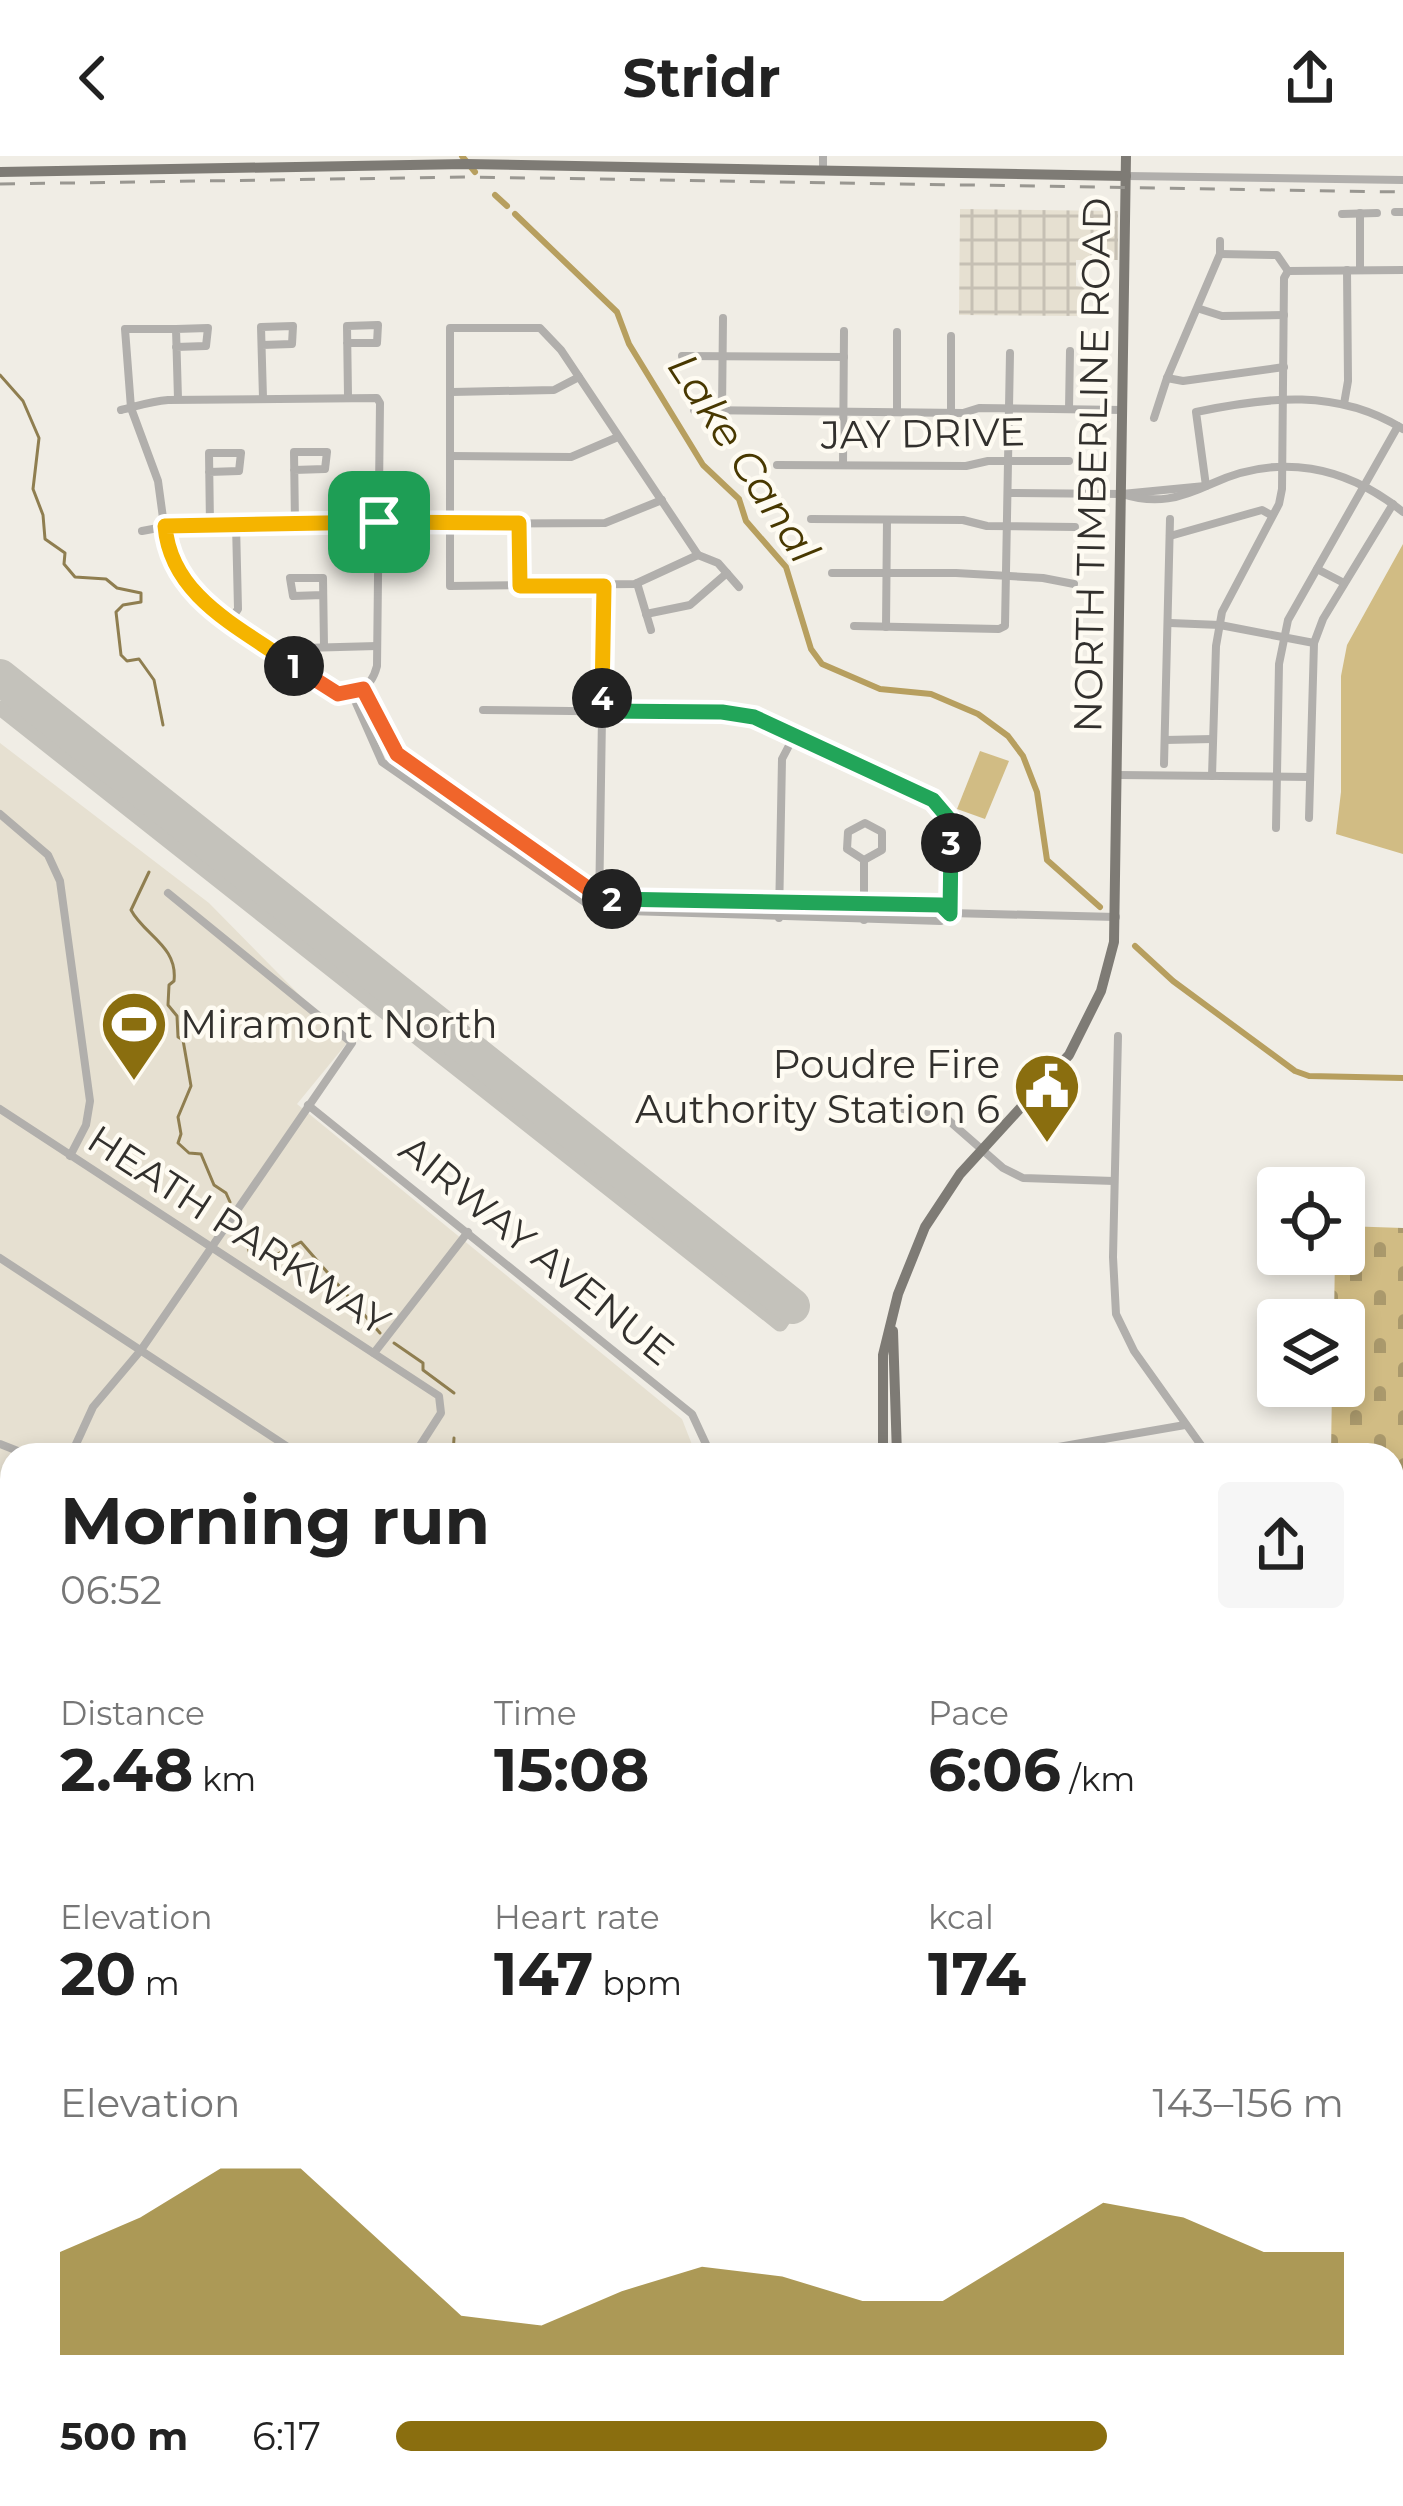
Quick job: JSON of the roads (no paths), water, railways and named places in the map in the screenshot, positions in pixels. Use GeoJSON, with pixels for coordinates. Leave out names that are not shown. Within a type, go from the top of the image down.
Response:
{"type":"FeatureCollection","features":[{"type":"Feature","properties":{"kind":"main road","name":"NORTH TIMBERLINE ROAD"},"geometry":{"type":"LineString","coordinates":[[892,1322],[925,1227],[960,1174],[1051,1078],[1076,1044],[1101,991],[1116,917],[1126,156]]}},
{"type":"Feature","properties":{"kind":"main road"},"geometry":{"type":"LineString","coordinates":[[0,172],[665,162],[1126,176]]}},
{"type":"Feature","properties":{"kind":"main road"},"geometry":{"type":"LineString","coordinates":[[883,1443],[883,1355],[892,1322]]}},
{"type":"Feature","properties":{"kind":"main road"},"geometry":{"type":"LineString","coordinates":[[892,1322],[897,1443]]}},
{"type":"Feature","properties":{"kind":"street"},"geometry":{"type":"LineString","coordinates":[[823,156],[823,170]]}},
{"type":"Feature","properties":{"kind":"street"},"geometry":{"type":"LineString","coordinates":[[1126,176],[1403,180]]}},
{"type":"Feature","properties":{"kind":"street"},"geometry":{"type":"LineString","coordinates":[[1360,213],[1360,270]]}},
{"type":"Feature","properties":{"kind":"street"},"geometry":{"type":"LineString","coordinates":[[1342,214],[1377,213]]}},
{"type":"Feature","properties":{"kind":"street"},"geometry":{"type":"LineString","coordinates":[[1154,418],[1167,377],[1200,309],[1220,242]]}},
{"type":"Feature","properties":{"kind":"street"},"geometry":{"type":"LineString","coordinates":[[1220,254],[1277,255],[1288,271]]}},
{"type":"Feature","properties":{"kind":"street"},"geometry":{"type":"LineString","coordinates":[[1344,404],[1347,270]]}},
{"type":"Feature","properties":{"kind":"street"},"geometry":{"type":"LineString","coordinates":[[1288,271],[1403,270]]}},
{"type":"Feature","properties":{"kind":"street"},"geometry":{"type":"LineString","coordinates":[[1212,776],[1220,625],[1236,579],[1279,504],[1285,466],[1284,278],[1288,271]]}},
{"type":"Feature","properties":{"kind":"street"},"geometry":{"type":"LineString","coordinates":[[1200,309],[1222,316],[1284,315]]}},
{"type":"Feature","properties":{"kind":"street"},"geometry":{"type":"LineString","coordinates":[[722,410],[723,318]]}},
{"type":"Feature","properties":{"kind":"street"},"geometry":{"type":"LineString","coordinates":[[347,343],[376,343],[378,325],[349,324],[347,343],[348,396]]}},
{"type":"Feature","properties":{"kind":"street"},"geometry":{"type":"LineString","coordinates":[[262,345],[292,344],[293,326],[263,326],[262,345],[263,398]]}},
{"type":"Feature","properties":{"kind":"street"},"geometry":{"type":"LineString","coordinates":[[126,409],[178,399],[377,398],[377,646],[374,676],[358,692],[329,690],[202,601],[178,572],[153,466],[126,409],[125,329],[207,327],[208,344],[176,347]]}},
{"type":"Feature","properties":{"kind":"street"},"geometry":{"type":"LineString","coordinates":[[698,555],[637,583],[450,586],[451,328],[540,328],[579,376],[698,555],[718,563],[739,587]]}},
{"type":"Feature","properties":{"kind":"street"},"geometry":{"type":"LineString","coordinates":[[176,329],[178,399]]}},
{"type":"Feature","properties":{"kind":"street"},"geometry":{"type":"LineString","coordinates":[[843,465],[844,332]]}},
{"type":"Feature","properties":{"kind":"street"},"geometry":{"type":"LineString","coordinates":[[897,332],[897,412]]}},
{"type":"Feature","properties":{"kind":"street"},"geometry":{"type":"LineString","coordinates":[[951,413],[952,336]]}},
{"type":"Feature","properties":{"kind":"street"},"geometry":{"type":"LineString","coordinates":[[1069,409],[1070,351]]}},
{"type":"Feature","properties":{"kind":"street"},"geometry":{"type":"LineString","coordinates":[[854,626],[1005,626],[1010,353]]}},
{"type":"Feature","properties":{"kind":"street"},"geometry":{"type":"LineString","coordinates":[[682,356],[844,357]]}},
{"type":"Feature","properties":{"kind":"street"},"geometry":{"type":"LineString","coordinates":[[1167,377],[1183,381],[1284,367]]}},
{"type":"Feature","properties":{"kind":"street"},"geometry":{"type":"LineString","coordinates":[[452,392],[554,390],[579,376]]}},
{"type":"Feature","properties":{"kind":"street"},"geometry":{"type":"LineString","coordinates":[[1206,485],[1196,412],[1284,397],[1371,411],[1400,428],[1288,620],[1279,664],[1276,828]]}},
{"type":"Feature","properties":{"kind":"street"},"geometry":{"type":"LineString","coordinates":[[694,410],[1123,410]]}},
{"type":"Feature","properties":{"kind":"street"},"geometry":{"type":"LineString","coordinates":[[451,456],[572,457],[618,437]]}},
{"type":"Feature","properties":{"kind":"street"},"geometry":{"type":"LineString","coordinates":[[294,470],[325,469],[327,452],[296,450],[294,470],[295,524]]}},
{"type":"Feature","properties":{"kind":"street"},"geometry":{"type":"LineString","coordinates":[[209,472],[239,471],[241,453],[211,452],[209,472],[210,525]]}},
{"type":"Feature","properties":{"kind":"street","name":"JAY DRIVE"},"geometry":{"type":"LineString","coordinates":[[777,465],[1070,461]]}},
{"type":"Feature","properties":{"kind":"street"},"geometry":{"type":"LineString","coordinates":[[1009,493],[1170,498],[1198,493],[1206,485],[1259,469],[1316,467],[1364,484],[1403,512]]}},
{"type":"Feature","properties":{"kind":"street"},"geometry":{"type":"LineString","coordinates":[[142,531],[236,524],[605,523],[662,500]]}},
{"type":"Feature","properties":{"kind":"street"},"geometry":{"type":"LineString","coordinates":[[1309,818],[1314,643],[1393,504]]}},
{"type":"Feature","properties":{"kind":"street"},"geometry":{"type":"LineString","coordinates":[[1170,536],[1262,510],[1272,515]]}},
{"type":"Feature","properties":{"kind":"street"},"geometry":{"type":"LineString","coordinates":[[811,519],[1076,527]]}},
{"type":"Feature","properties":{"kind":"street"},"geometry":{"type":"LineString","coordinates":[[886,627],[887,519]]}},
{"type":"Feature","properties":{"kind":"street"},"geometry":{"type":"LineString","coordinates":[[1165,764],[1170,519]]}},
{"type":"Feature","properties":{"kind":"street"},"geometry":{"type":"LineString","coordinates":[[519,523],[520,586]]}},
{"type":"Feature","properties":{"kind":"street"},"geometry":{"type":"LineString","coordinates":[[230,621],[238,609],[236,524]]}},
{"type":"Feature","properties":{"kind":"street"},"geometry":{"type":"LineString","coordinates":[[1317,568],[1344,583]]}},
{"type":"Feature","properties":{"kind":"street"},"geometry":{"type":"LineString","coordinates":[[646,614],[690,605],[727,573]]}},
{"type":"Feature","properties":{"kind":"street"},"geometry":{"type":"LineString","coordinates":[[832,573],[1007,577],[1074,584]]}},
{"type":"Feature","properties":{"kind":"street"},"geometry":{"type":"LineString","coordinates":[[323,595],[293,596],[290,578],[320,576],[323,595],[324,647]]}},
{"type":"Feature","properties":{"kind":"street"},"geometry":{"type":"LineString","coordinates":[[637,583],[651,630]]}},
{"type":"Feature","properties":{"kind":"street"},"geometry":{"type":"LineString","coordinates":[[598,911],[604,586]]}},
{"type":"Feature","properties":{"kind":"street"},"geometry":{"type":"LineString","coordinates":[[1170,623],[1220,625],[1314,643]]}},
{"type":"Feature","properties":{"kind":"street"},"geometry":{"type":"LineString","coordinates":[[288,661],[298,649],[377,646]]}},
{"type":"Feature","properties":{"kind":"street"},"geometry":{"type":"LineString","coordinates":[[358,692],[397,754],[599,895],[611,899],[941,905],[950,914]]}},
{"type":"Feature","properties":{"kind":"street"},"geometry":{"type":"LineString","coordinates":[[358,692],[382,762],[598,911],[941,921],[950,914],[1116,917]]}},
{"type":"Feature","properties":{"kind":"street"},"geometry":{"type":"LineString","coordinates":[[483,710],[737,713],[794,736],[933,800],[945,810],[951,826],[950,914]]}},
{"type":"Feature","properties":{"kind":"street"},"geometry":{"type":"LineString","coordinates":[[779,918],[782,759],[794,736]]}},
{"type":"Feature","properties":{"kind":"street"},"geometry":{"type":"LineString","coordinates":[[1165,740],[1213,739]]}},
{"type":"Feature","properties":{"kind":"street"},"geometry":{"type":"LineString","coordinates":[[1118,775],[1309,777]]}},
{"type":"Feature","properties":{"kind":"street"},"geometry":{"type":"LineString","coordinates":[[0,814],[48,855],[60,881],[89,1101],[86,1125],[70,1156]]}},
{"type":"Feature","properties":{"kind":"street"},"geometry":{"type":"LineString","coordinates":[[866,824],[882,832],[882,850],[864,860],[847,849],[848,832],[866,824]]}},
{"type":"Feature","properties":{"kind":"street"},"geometry":{"type":"LineString","coordinates":[[864,860],[864,920]]}},
{"type":"Feature","properties":{"kind":"street"},"geometry":{"type":"LineString","coordinates":[[76,1443],[93,1407],[141,1350],[352,1043],[168,893]]}},
{"type":"Feature","properties":{"kind":"street"},"geometry":{"type":"LineString","coordinates":[[1118,1036],[1112,1289],[1116,1314],[1134,1351],[1199,1443]]}},
{"type":"Feature","properties":{"kind":"street"},"geometry":{"type":"LineString","coordinates":[[878,1103],[946,1119],[1009,1172],[1023,1178],[1114,1181]]}},
{"type":"Feature","properties":{"kind":"street","name":"AIRWAY AVENUE"},"geometry":{"type":"LineString","coordinates":[[308,1105],[692,1414],[705,1443]]}},
{"type":"Feature","properties":{"kind":"street","name":"HEATH PARKWAY"},"geometry":{"type":"LineString","coordinates":[[0,1109],[439,1396],[441,1413],[422,1443]]}},
{"type":"Feature","properties":{"kind":"street"},"geometry":{"type":"LineString","coordinates":[[374,1353],[468,1232]]}},
{"type":"Feature","properties":{"kind":"street"},"geometry":{"type":"LineString","coordinates":[[0,1258],[282,1443]]}},
{"type":"Feature","properties":{"kind":"street"},"geometry":{"type":"LineString","coordinates":[[1081,1443],[1185,1425]]}},
{"type":"Feature","properties":{"kind":"waterway","name":"Lake Canal"},"geometry":{"type":"LineString","coordinates":[[462,156],[475,172]]}},
{"type":"Feature","properties":{"kind":"waterway","name":"Lake Canal"},"geometry":{"type":"LineString","coordinates":[[495,195],[507,206]]}},
{"type":"Feature","properties":{"kind":"waterway","name":"Lake Canal"},"geometry":{"type":"LineString","coordinates":[[515,214],[617,312],[629,344],[703,465],[739,499],[746,521],[786,567],[811,649],[822,664],[880,689],[931,694],[978,714],[1008,736],[1023,756],[1037,792],[1047,860],[1100,907]]}},
{"type":"Feature","properties":{"kind":"waterway"},"geometry":{"type":"LineString","coordinates":[[0,375],[23,401],[39,438],[33,489],[43,515],[45,539],[65,553],[64,564],[75,577],[106,579],[117,588],[141,593],[141,602],[123,605],[116,612],[121,655],[127,661],[139,659],[154,680],[163,725]]}},
{"type":"Feature","properties":{"kind":"waterway"},"geometry":{"type":"LineString","coordinates":[[149,872],[131,910],[166,950],[174,969],[168,1005],[177,1016],[191,1086],[178,1117],[178,1143],[189,1153],[201,1154],[214,1185],[230,1202]]}},
{"type":"Feature","properties":{"kind":"waterway","name":"Lake Canal"},"geometry":{"type":"LineString","coordinates":[[1135,946],[1173,981],[1295,1071],[1309,1076],[1403,1078]]}},
{"type":"Feature","properties":{"kind":"waterway"},"geometry":{"type":"LineString","coordinates":[[239,1217],[250,1254],[268,1259],[301,1242],[380,1333]]}},
{"type":"Feature","properties":{"kind":"waterway"},"geometry":{"type":"LineString","coordinates":[[394,1343],[454,1393]]}},
{"type":"Feature","properties":{"kind":"waterway"},"geometry":{"type":"LineString","coordinates":[[454,1438],[454,1443]]}},
{"type":"Feature","properties":{"kind":"railway"},"geometry":{"type":"LineString","coordinates":[[0,184],[470,177],[1403,192]]}},
{"type":"Feature","properties":{"kind":"place","name":"Miramont North"},"geometry":{"type":"Point","coordinates":[134,1083]}},
{"type":"Feature","properties":{"kind":"place","name":"Poudre Fire Authority Station 6"},"geometry":{"type":"Point","coordinates":[1047,1145]}}]}
